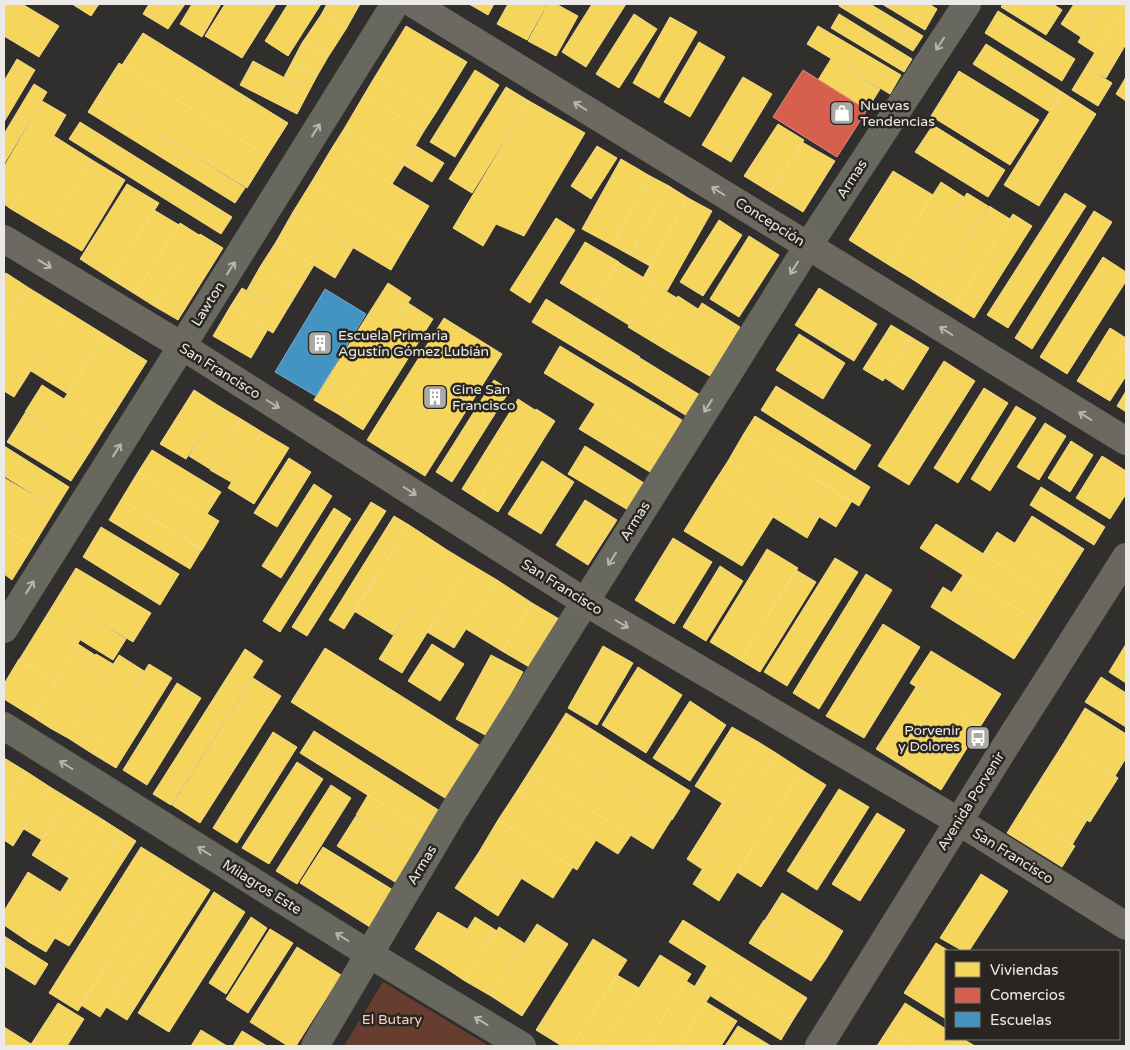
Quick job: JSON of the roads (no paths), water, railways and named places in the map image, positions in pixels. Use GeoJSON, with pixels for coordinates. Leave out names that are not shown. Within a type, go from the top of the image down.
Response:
{"type":"FeatureCollection","features":[{"type":"Feature","properties":{"kind":"main road","name":"Avenida Porvenir"},"geometry":{"type":"LineString","coordinates":[[819,1046],[958,821],[1126,558]]}},
{"type":"Feature","properties":{"kind":"street","name":"Lawton"},"geometry":{"type":"LineString","coordinates":[[4,629],[395,4]]}},
{"type":"Feature","properties":{"kind":"street","name":"Concepción"},"geometry":{"type":"LineString","coordinates":[[414,4],[1126,442]]}},
{"type":"Feature","properties":{"kind":"street","name":"Armas"},"geometry":{"type":"LineString","coordinates":[[315,1046],[453,812],[808,246],[967,4]]}},
{"type":"Feature","properties":{"kind":"street","name":"San Francisco"},"geometry":{"type":"LineString","coordinates":[[4,239],[182,346],[585,602],[958,821],[1126,926]]}},
{"type":"Feature","properties":{"kind":"street","name":"Milagros Este"},"geometry":{"type":"LineString","coordinates":[[4,726],[369,954],[522,1046]]}},
{"type":"Feature","properties":{"kind":"place","name":"Nuevas Tendencias"},"geometry":{"type":"Point","coordinates":[842,113]}},
{"type":"Feature","properties":{"kind":"place","name":"Escuela Primaria Agustín Gómez Lubián"},"geometry":{"type":"Point","coordinates":[320,343]}},
{"type":"Feature","properties":{"kind":"place","name":"Cine San Francisco"},"geometry":{"type":"Point","coordinates":[435,397]}},
{"type":"Feature","properties":{"kind":"place","name":"Porvenir y Dolores"},"geometry":{"type":"Point","coordinates":[978,738]}},
{"type":"Feature","properties":{"kind":"park label","name":"El Butary"},"geometry":{"type":"Point","coordinates":[392,1019]}}]}
